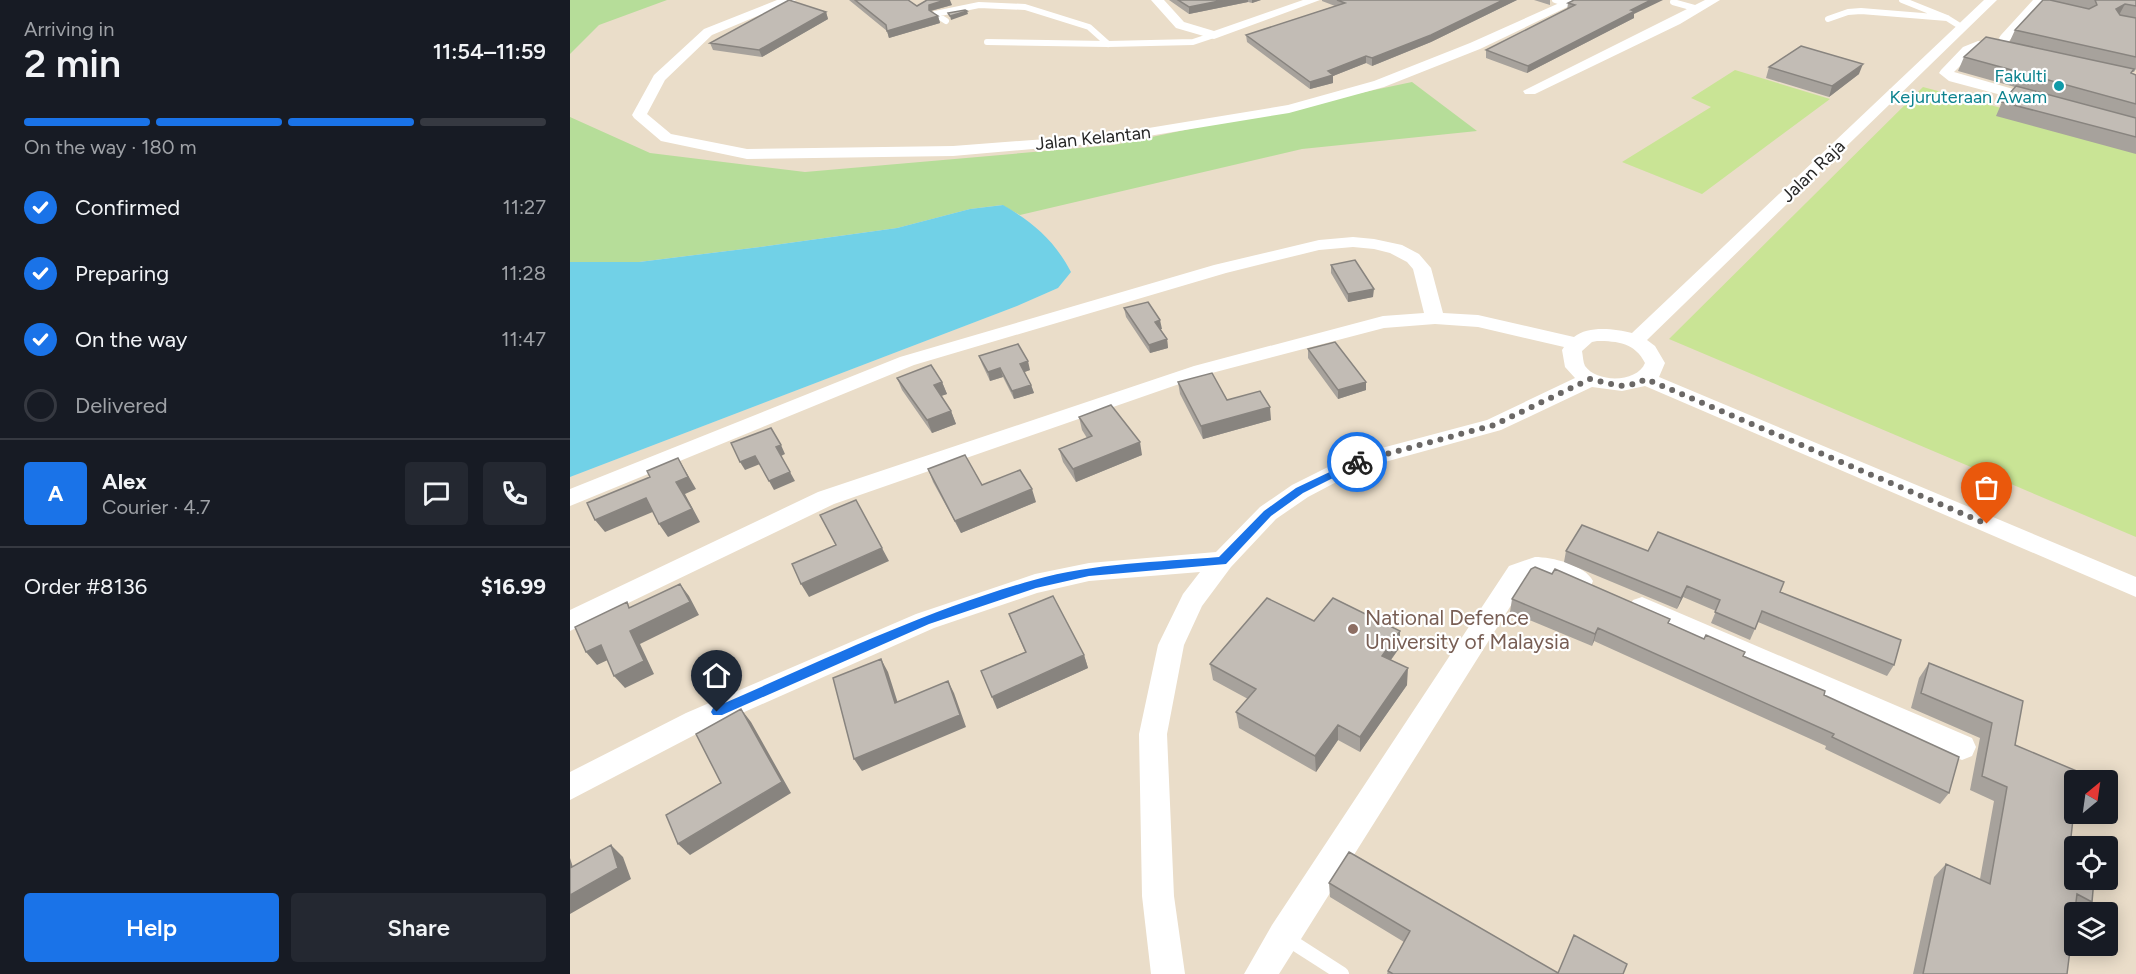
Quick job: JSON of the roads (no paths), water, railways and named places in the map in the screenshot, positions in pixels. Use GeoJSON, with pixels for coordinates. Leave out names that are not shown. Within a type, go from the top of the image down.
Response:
{"type":"FeatureCollection","features":[{"type":"Feature","properties":{"kind":"street","name":"Jalan Kelantan"},"geometry":{"type":"LineString","coordinates":[[790,0],[763,8],[708,32],[659,78],[639,115],[666,138],[747,154],[953,151],[1136,134],[1289,109],[1379,84],[1475,46],[1566,1]]}},
{"type":"Feature","properties":{"kind":"street"},"geometry":{"type":"LineString","coordinates":[[1157,0],[1180,25],[1214,35],[1314,0]]}},
{"type":"Feature","properties":{"kind":"street"},"geometry":{"type":"LineString","coordinates":[[1269,6],[1286,0]]}},
{"type":"Feature","properties":{"kind":"street"},"geometry":{"type":"LineString","coordinates":[[1530,91],[1714,0]]}},
{"type":"Feature","properties":{"kind":"street","name":"Jalan Raja"},"geometry":{"type":"LineString","coordinates":[[1635,341],[1991,0]]}},
{"type":"Feature","properties":{"kind":"street"},"geometry":{"type":"LineString","coordinates":[[2005,38],[2040,4]]}},
{"type":"Feature","properties":{"kind":"street"},"geometry":{"type":"LineString","coordinates":[[1963,28],[2005,38],[2025,48],[1977,43],[1946,73],[1954,78],[2058,106]]}},
{"type":"Feature","properties":{"kind":"street"},"geometry":{"type":"LineString","coordinates":[[570,498],[908,362],[1220,269],[1319,245],[1353,242],[1374,244],[1396,249],[1413,258],[1422,268],[1435,318]]}},
{"type":"Feature","properties":{"kind":"street"},"geometry":{"type":"LineString","coordinates":[[570,621],[826,498],[1201,369],[1383,322],[1435,318],[1478,321],[1577,344]]}},
{"type":"Feature","properties":{"kind":"street"},"geometry":{"type":"LineString","coordinates":[[1597,335],[1623,337],[1635,341],[1653,356],[1656,364],[1653,372],[1646,379],[1635,384],[1620,386],[1590,379],[1574,365],[1572,350],[1577,344],[1597,335]]}},
{"type":"Feature","properties":{"kind":"street"},"geometry":{"type":"LineString","coordinates":[[1168,974],[1158,896],[1153,734],[1171,645],[1192,601],[1222,561],[1268,513],[1300,491],[1356,462],[1494,425],[1590,379]]}},
{"type":"Feature","properties":{"kind":"street"},"geometry":{"type":"LineString","coordinates":[[1646,379],[2136,587]]}},
{"type":"Feature","properties":{"kind":"street"},"geometry":{"type":"LineString","coordinates":[[570,787],[696,721],[926,621],[1035,584],[1089,572],[1222,561]]}},
{"type":"Feature","properties":{"kind":"street"},"geometry":{"type":"LineString","coordinates":[[1261,974],[1283,936],[1518,573],[1530,566],[1544,566],[1612,594],[1962,747]]}},
{"type":"Feature","properties":{"kind":"lane"},"geometry":{"type":"LineString","coordinates":[[1902,0],[1947,18],[1963,28]]}},
{"type":"Feature","properties":{"kind":"lane"},"geometry":{"type":"LineString","coordinates":[[1673,2],[1698,9]]}},
{"type":"Feature","properties":{"kind":"lane"},"geometry":{"type":"LineString","coordinates":[[946,21],[935,14],[979,5],[1025,7],[1089,27],[1108,44]]}},
{"type":"Feature","properties":{"kind":"lane"},"geometry":{"type":"LineString","coordinates":[[1828,19],[1848,12],[1861,11],[1947,18]]}},
{"type":"Feature","properties":{"kind":"lane"},"geometry":{"type":"LineString","coordinates":[[987,42],[1108,44],[1192,42],[1214,35]]}},
{"type":"Feature","properties":{"kind":"lane"},"geometry":{"type":"LineString","coordinates":[[1283,936],[1342,974]]}},
{"type":"Feature","properties":{"kind":"water"},"geometry":{"type":"Polygon","coordinates":[[[1003,205],[1042,233],[1058,251],[1071,272],[1058,288],[1017,306],[570,477],[570,262],[639,262],[767,246],[897,228],[970,209],[1003,205]]]}},
{"type":"Feature","properties":{"kind":"place","name":"Fakulti Kejuruteraan Awam"},"geometry":{"type":"Point","coordinates":[2059,86]}},
{"type":"Feature","properties":{"kind":"place","name":"National Defence University of Malaysia"},"geometry":{"type":"Point","coordinates":[1353,629]}}]}
